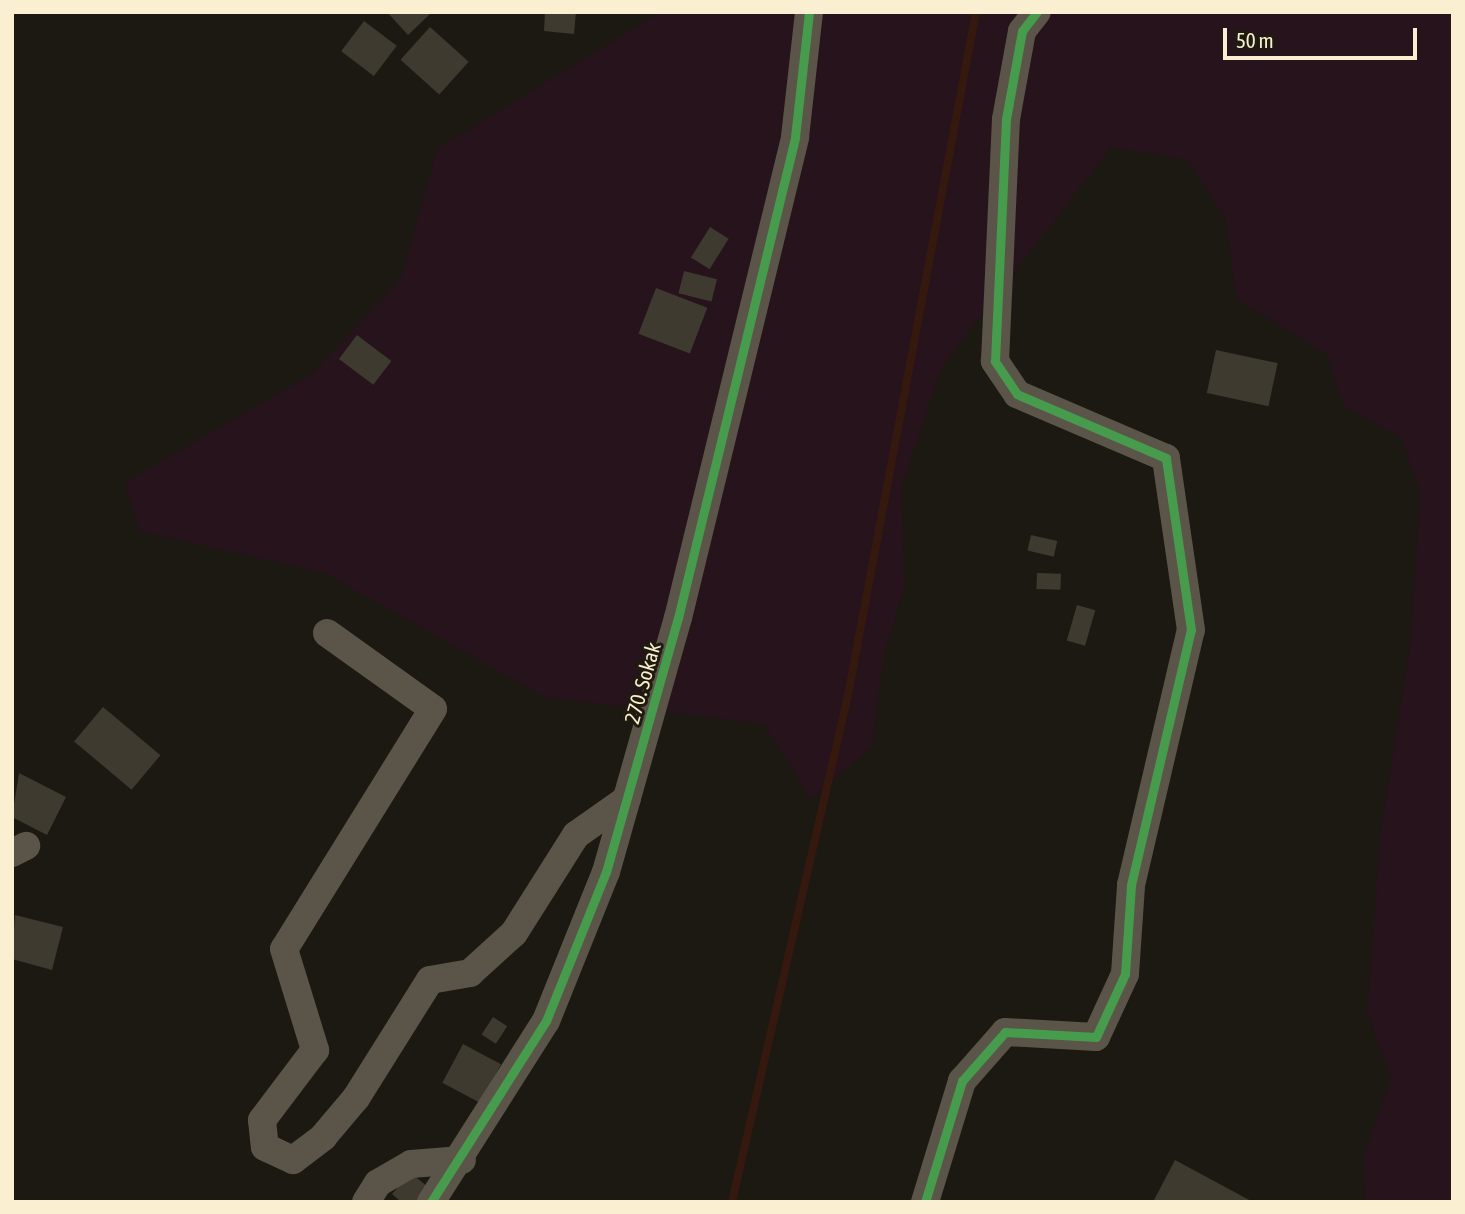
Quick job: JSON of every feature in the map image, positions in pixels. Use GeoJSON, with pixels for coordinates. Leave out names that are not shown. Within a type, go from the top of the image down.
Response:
{"type":"FeatureCollection","features":[{"type":"Feature","properties":{"kind":"street","name":"270. Sokak"},"geometry":{"type":"LineString","coordinates":[[431,1202],[462,1160],[546,1021],[606,872],[627,799],[795,137],[810,12]]}},
{"type":"Feature","properties":{"kind":"street"},"geometry":{"type":"LineString","coordinates":[[925,1202],[962,1081],[1005,1032],[1096,1037],[1125,974],[1131,886],[1191,630],[1166,458],[1017,394],[995,360],[1006,119],[1022,31],[1037,12]]}},
{"type":"Feature","properties":{"kind":"street"},"geometry":{"type":"LineString","coordinates":[[327,633],[433,709],[284,949],[315,1050],[262,1120],[265,1147],[293,1160],[323,1137],[356,1098],[430,980],[470,973],[514,933],[576,835],[627,799]]}},
{"type":"Feature","properties":{"kind":"street"},"geometry":{"type":"LineString","coordinates":[[366,1202],[378,1183],[411,1164],[462,1160]]}},
{"type":"Feature","properties":{"kind":"shaded area"},"geometry":{"type":"Polygon","coordinates":[[[660,12],[1453,12],[1453,1202],[1365,1202],[1364,1155],[1391,1078],[1367,1011],[1381,831],[1411,638],[1420,491],[1401,438],[1344,407],[1327,355],[1237,299],[1225,217],[1187,160],[1111,147],[941,368],[901,489],[905,584],[884,656],[872,747],[811,799],[764,724],[544,697],[325,573],[139,531],[125,482],[312,374],[401,278],[437,149],[660,12]]]}},
{"type":"Feature","properties":{"kind":"building"},"geometry":{"type":"Polygon","coordinates":[[[387,12],[432,12],[408,35],[387,12]]]}},
{"type":"Feature","properties":{"kind":"building"},"geometry":{"type":"Polygon","coordinates":[[[545,12],[576,12],[574,34],[544,31],[545,12]]]}},
{"type":"Feature","properties":{"kind":"building"},"geometry":{"type":"Polygon","coordinates":[[[364,21],[397,46],[374,76],[341,51],[364,21]]]}},
{"type":"Feature","properties":{"kind":"building"},"geometry":{"type":"Polygon","coordinates":[[[430,27],[469,62],[439,94],[401,60],[430,27]]]}},
{"type":"Feature","properties":{"kind":"building"},"geometry":{"type":"Polygon","coordinates":[[[710,227],[729,239],[710,269],[691,258],[710,227]]]}},
{"type":"Feature","properties":{"kind":"building"},"geometry":{"type":"Polygon","coordinates":[[[684,271],[717,279],[711,302],[678,293],[684,271]]]}},
{"type":"Feature","properties":{"kind":"building"},"geometry":{"type":"Polygon","coordinates":[[[656,288],[707,308],[690,353],[638,334],[656,288]]]}},
{"type":"Feature","properties":{"kind":"building"},"geometry":{"type":"Polygon","coordinates":[[[357,335],[391,361],[373,385],[339,359],[357,335]]]}},
{"type":"Feature","properties":{"kind":"building"},"geometry":{"type":"Polygon","coordinates":[[[1216,350],[1278,363],[1268,406],[1207,393],[1216,350]]]}},
{"type":"Feature","properties":{"kind":"building"},"geometry":{"type":"Polygon","coordinates":[[[1031,535],[1057,541],[1054,557],[1027,551],[1031,535]]]}},
{"type":"Feature","properties":{"kind":"building"},"geometry":{"type":"Polygon","coordinates":[[[1037,573],[1061,574],[1060,590],[1036,589],[1037,573]]]}},
{"type":"Feature","properties":{"kind":"building"},"geometry":{"type":"Polygon","coordinates":[[[1077,605],[1095,610],[1085,646],[1067,641],[1077,605]]]}},
{"type":"Feature","properties":{"kind":"building"},"geometry":{"type":"Polygon","coordinates":[[[103,707],[160,755],[132,790],[74,741],[103,707]]]}},
{"type":"Feature","properties":{"kind":"building"},"geometry":{"type":"Polygon","coordinates":[[[19,773],[66,797],[47,835],[12,817],[19,773]]]}},
{"type":"Feature","properties":{"kind":"building"},"geometry":{"type":"Polygon","coordinates":[[[15,915],[63,927],[52,970],[12,959],[15,915]]]}},
{"type":"Feature","properties":{"kind":"building"},"geometry":{"type":"Polygon","coordinates":[[[493,1017],[507,1026],[496,1044],[482,1035],[493,1017]]]}},
{"type":"Feature","properties":{"kind":"building"},"geometry":{"type":"Polygon","coordinates":[[[463,1044],[501,1064],[480,1103],[442,1083],[463,1044]]]}},
{"type":"Feature","properties":{"kind":"building"},"geometry":{"type":"Polygon","coordinates":[[[1175,1160],[1253,1202],[1153,1202],[1175,1160]]]}},
{"type":"Feature","properties":{"kind":"building"},"geometry":{"type":"Polygon","coordinates":[[[411,1173],[429,1188],[417,1202],[401,1202],[392,1194],[411,1173]]]}},
{"type":"Feature","properties":{"kind":"waterway"},"geometry":{"type":"LineString","coordinates":[[732,1202],[848,695],[976,12]]}},
{"type":"Feature","properties":{"kind":"cycle path"},"geometry":{"type":"LineString","coordinates":[[431,1202],[546,1021],[606,872],[678,618],[795,137],[809,12]]}},
{"type":"Feature","properties":{"kind":"cycle path"},"geometry":{"type":"LineString","coordinates":[[925,1202],[962,1081],[1005,1032],[1096,1037],[1125,974],[1131,885],[1191,630],[1166,458],[1017,394],[995,361],[1006,119],[1022,31],[1037,12]]}}]}
